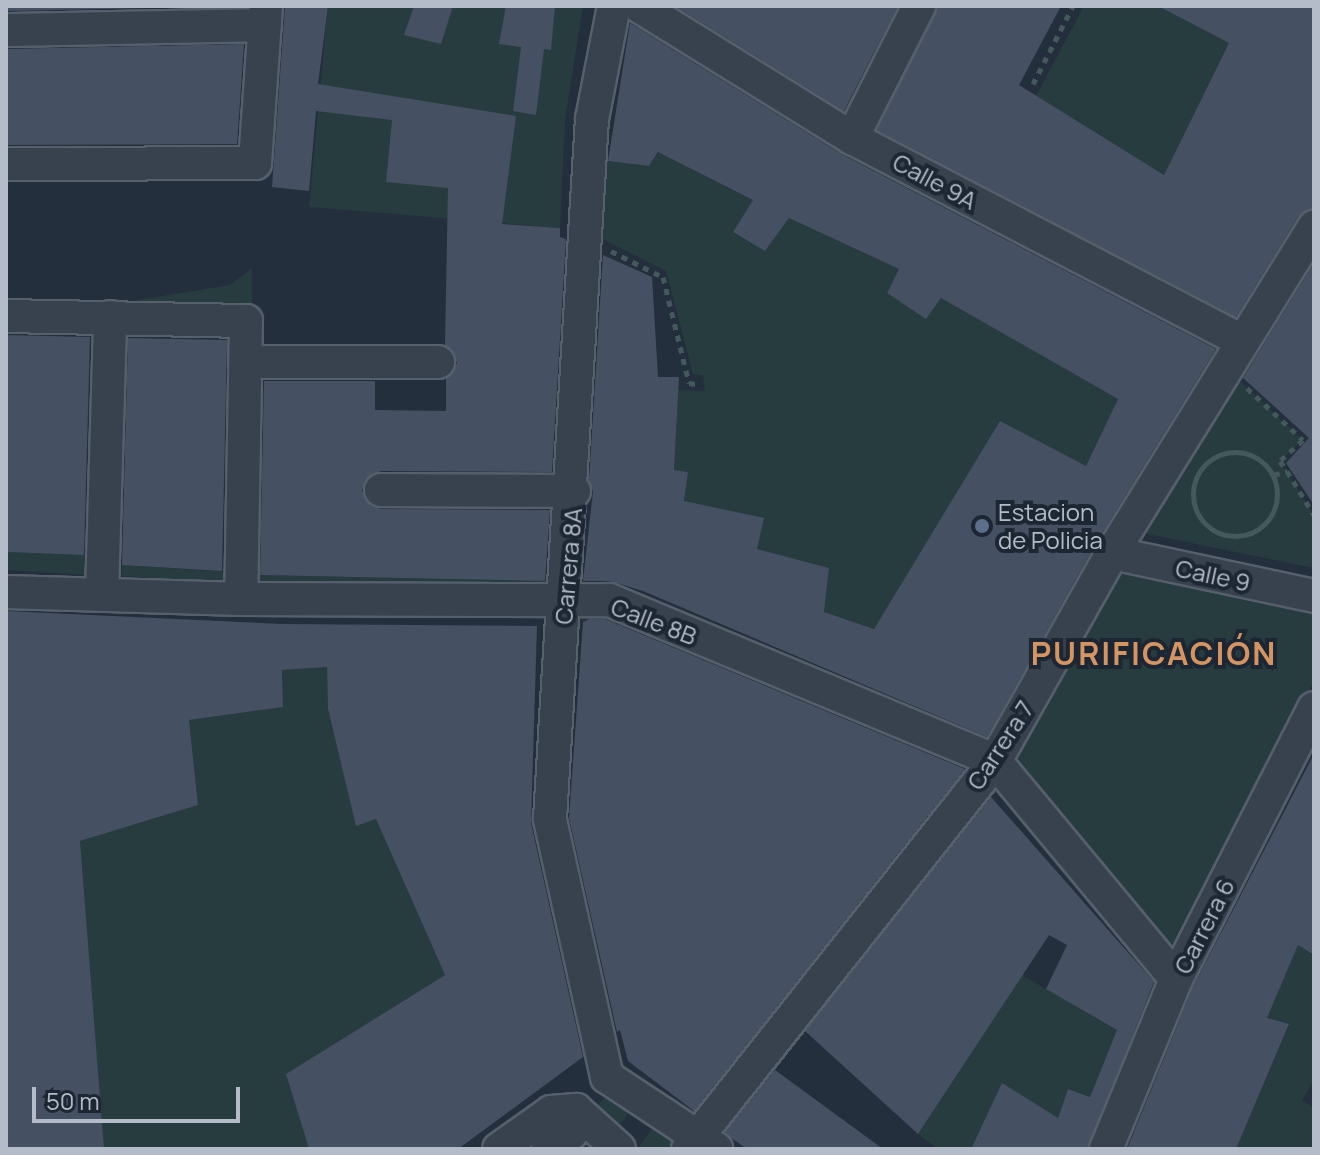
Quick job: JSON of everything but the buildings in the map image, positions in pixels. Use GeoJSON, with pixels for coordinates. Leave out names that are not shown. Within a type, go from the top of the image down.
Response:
{"type":"FeatureCollection","features":[{"type":"Feature","properties":{"kind":"street","name":"Carrera 8A"},"geometry":{"type":"LineString","coordinates":[[607,1077],[550,819],[574,491],[592,119],[614,6]]}},
{"type":"Feature","properties":{"kind":"street","name":"Calle 9A"},"geometry":{"type":"LineString","coordinates":[[639,6],[852,138],[1240,340]]}},
{"type":"Feature","properties":{"kind":"street"},"geometry":{"type":"LineString","coordinates":[[852,138],[919,6]]}},
{"type":"Feature","properties":{"kind":"street"},"geometry":{"type":"LineString","coordinates":[[6,30],[265,16],[255,163],[6,164]]}},
{"type":"Feature","properties":{"kind":"street","name":"Carrera 7"},"geometry":{"type":"LineString","coordinates":[[700,1145],[995,761],[1117,545],[1240,340],[1313,231]]}},
{"type":"Feature","properties":{"kind":"street"},"geometry":{"type":"LineString","coordinates":[[6,316],[246,321],[241,599]]}},
{"type":"Feature","properties":{"kind":"street"},"geometry":{"type":"LineString","coordinates":[[102,594],[110,317]]}},
{"type":"Feature","properties":{"kind":"street"},"geometry":{"type":"LineString","coordinates":[[246,362],[438,362]]}},
{"type":"Feature","properties":{"kind":"street"},"geometry":{"type":"LineString","coordinates":[[381,490],[574,491]]}},
{"type":"Feature","properties":{"kind":"street","name":"Calle 9"},"geometry":{"type":"LineString","coordinates":[[1117,545],[1314,577]]}},
{"type":"Feature","properties":{"kind":"street","name":"Calle 9"},"geometry":{"type":"LineString","coordinates":[[1117,545],[1314,596]]}},
{"type":"Feature","properties":{"kind":"street","name":"Calle 8B"},"geometry":{"type":"LineString","coordinates":[[6,592],[241,599],[564,603],[609,600],[995,761],[1176,979]]}},
{"type":"Feature","properties":{"kind":"street","name":"Carrera 6"},"geometry":{"type":"LineString","coordinates":[[1106,1149],[1176,979],[1314,708]]}},
{"type":"Feature","properties":{"kind":"street"},"geometry":{"type":"LineString","coordinates":[[548,1149],[572,1132],[576,1110],[607,1077],[700,1145]]}},
{"type":"Feature","properties":{"kind":"street"},"geometry":{"type":"LineString","coordinates":[[499,1149],[551,1112],[576,1110],[619,1149]]}},
{"type":"Feature","properties":{"kind":"path"},"geometry":{"type":"LineString","coordinates":[[1033,84],[1073,6]]}},
{"type":"Feature","properties":{"kind":"path"},"geometry":{"type":"LineString","coordinates":[[586,237],[663,277],[689,383],[696,384]]}},
{"type":"Feature","properties":{"kind":"path"},"geometry":{"type":"LineString","coordinates":[[1237,378],[1303,440],[1280,461],[1314,515]]}},
{"type":"Feature","properties":{"kind":"path"},"geometry":{"type":"LineString","coordinates":[[1225,452],[1254,455],[1274,475],[1277,504],[1271,517],[1248,534],[1220,534],[1208,527],[1193,504],[1195,478],[1202,466],[1225,452]]}},
{"type":"Feature","properties":{"kind":"path"},"geometry":{"type":"LineString","coordinates":[[1274,475],[1287,471]]}},
{"type":"Feature","properties":{"kind":"green space"},"geometry":{"type":"Polygon","coordinates":[[[328,6],[583,6],[565,120],[560,228],[309,207],[328,6]]]}},
{"type":"Feature","properties":{"kind":"green space"},"geometry":{"type":"Polygon","coordinates":[[[1084,6],[1158,6],[1229,43],[1164,175],[1036,96],[1084,6]]]}},
{"type":"Feature","properties":{"kind":"green space"},"geometry":{"type":"Polygon","coordinates":[[[671,134],[691,169],[753,200],[733,232],[765,251],[789,218],[899,269],[887,293],[926,318],[941,298],[1118,399],[1086,466],[1000,422],[874,629],[824,612],[829,568],[757,549],[684,501],[688,472],[674,470],[678,390],[705,391],[703,375],[693,374],[666,271],[595,235],[599,160],[649,166],[671,134]]]}},
{"type":"Feature","properties":{"kind":"green space"},"geometry":{"type":"Polygon","coordinates":[[[252,268],[252,316],[119,303],[230,285],[252,268]]]}},
{"type":"Feature","properties":{"kind":"green space"},"geometry":{"type":"Polygon","coordinates":[[[1226,368],[1303,440],[1280,461],[1314,515],[1314,568],[1138,532],[1226,368]]]}},
{"type":"Feature","properties":{"kind":"green space"},"geometry":{"type":"Polygon","coordinates":[[[6,552],[89,555],[89,575],[6,570],[6,552]]]}},
{"type":"Feature","properties":{"kind":"green space"},"geometry":{"type":"Polygon","coordinates":[[[1130,563],[1314,603],[1314,680],[1188,941],[1160,945],[1011,768],[1015,749],[1108,571],[1130,563]]]}},
{"type":"Feature","properties":{"kind":"green space"},"geometry":{"type":"Polygon","coordinates":[[[122,565],[227,572],[226,583],[122,576],[122,565]]]}},
{"type":"Feature","properties":{"kind":"green space"},"geometry":{"type":"Polygon","coordinates":[[[259,575],[550,581],[550,592],[261,586],[259,575]]]}},
{"type":"Feature","properties":{"kind":"green space"},"geometry":{"type":"Polygon","coordinates":[[[327,667],[328,709],[356,825],[376,819],[445,975],[286,1074],[309,1149],[103,1149],[80,841],[198,805],[189,720],[283,707],[282,670],[327,667]]]}},
{"type":"Feature","properties":{"kind":"green space"},"geometry":{"type":"Polygon","coordinates":[[[1298,945],[1314,955],[1314,1080],[1302,1100],[1314,1108],[1314,1149],[1236,1149],[1289,1025],[1267,1018],[1298,945]]]}},
{"type":"Feature","properties":{"kind":"green space"},"geometry":{"type":"Polygon","coordinates":[[[1022,975],[1117,1030],[1090,1097],[1068,1089],[1058,1118],[1002,1084],[971,1149],[938,1149],[918,1134],[1022,975]]]}},
{"type":"Feature","properties":{"kind":"green space"},"geometry":{"type":"Polygon","coordinates":[[[612,1096],[623,1100],[627,1111],[623,1122],[612,1126],[601,1122],[597,1111],[601,1100],[612,1096]]]}},
{"type":"Feature","properties":{"kind":"green space"},"geometry":{"type":"Polygon","coordinates":[[[653,1127],[673,1141],[667,1149],[637,1149],[653,1127]]]}},
{"type":"Feature","properties":{"kind":"place","name":"Estacion de Policia"},"geometry":{"type":"Point","coordinates":[982,526]}},
{"type":"Feature","properties":{"kind":"district","name":"PURIFICACIÓN"},"geometry":{"type":"Point","coordinates":[1154,653]}}]}
